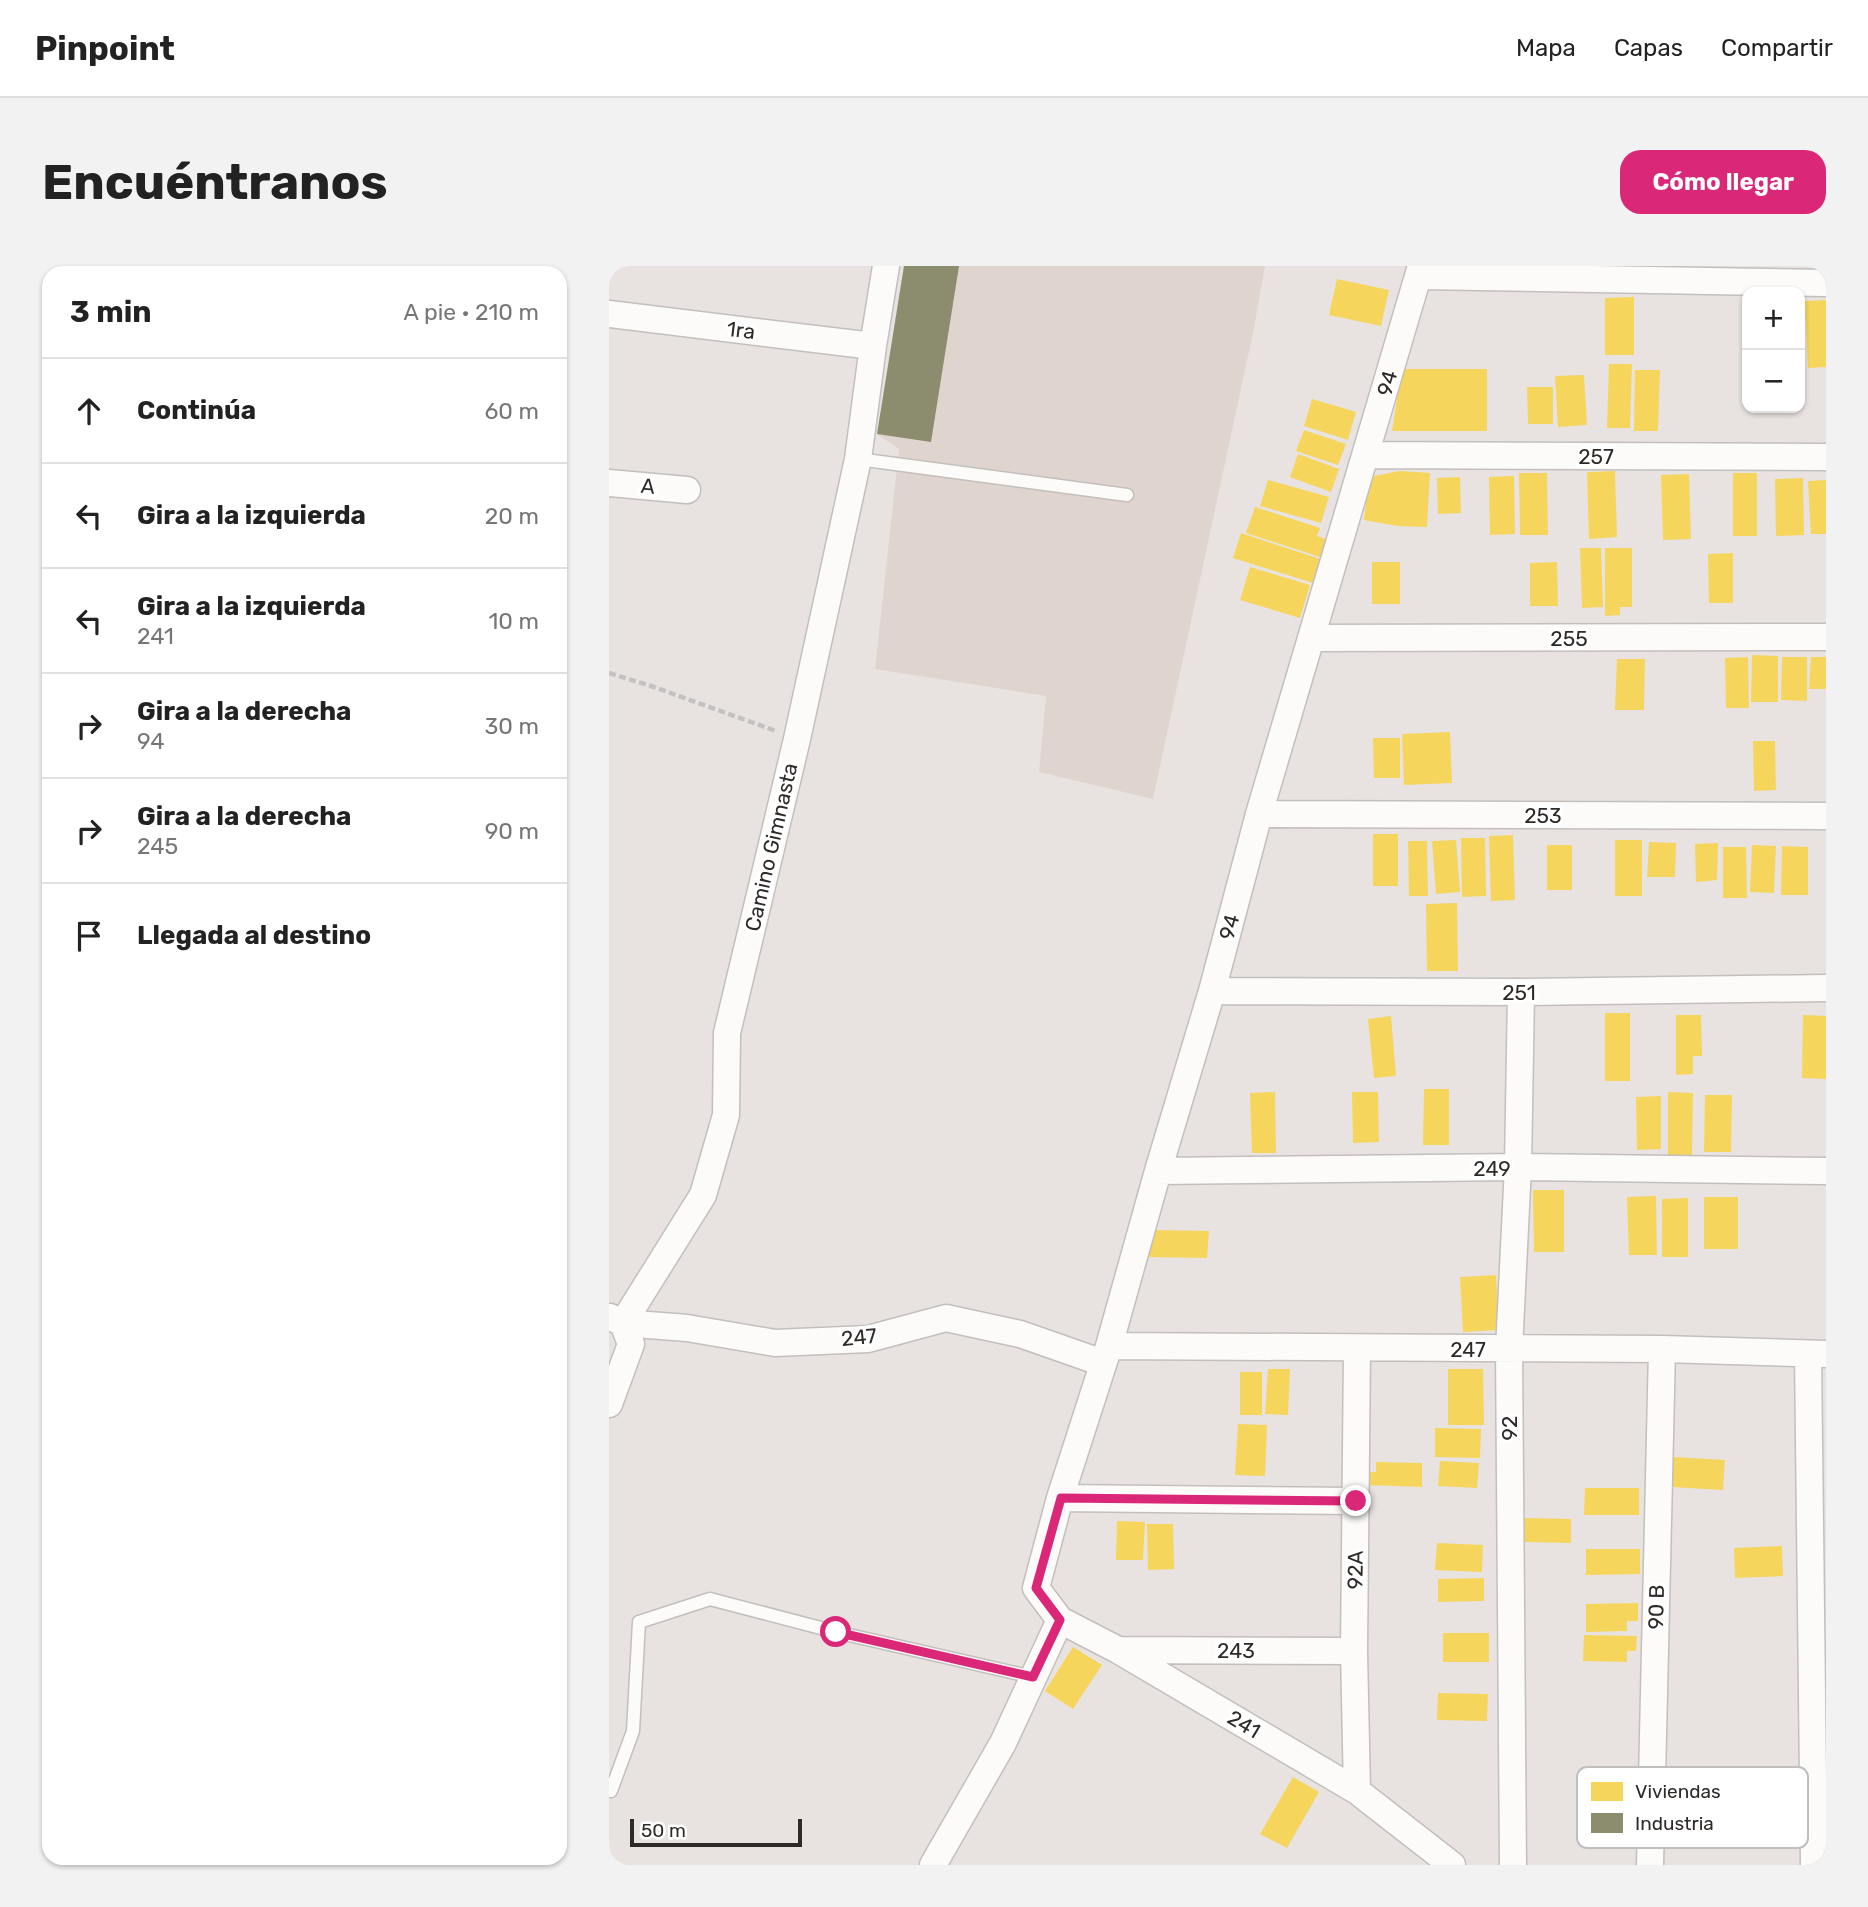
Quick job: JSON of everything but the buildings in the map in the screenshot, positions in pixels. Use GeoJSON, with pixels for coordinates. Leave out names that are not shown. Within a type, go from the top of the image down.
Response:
{"type":"FeatureCollection","features":[{"type":"Feature","properties":{"kind":"street","name":"Camino Gimnasta"},"geometry":{"type":"LineString","coordinates":[[614,1324],[702,1195],[726,1115],[727,1033],[797,739],[858,459],[886,266]]}},
{"type":"Feature","properties":{"kind":"street"},"geometry":{"type":"LineString","coordinates":[[1419,271],[1826,282]]}},
{"type":"Feature","properties":{"kind":"street","name":"94"},"geometry":{"type":"LineString","coordinates":[[1036,1588],[1419,271]]}},
{"type":"Feature","properties":{"kind":"street","name":"1ra"},"geometry":{"type":"LineString","coordinates":[[609,314],[873,346]]}},
{"type":"Feature","properties":{"kind":"street","name":"257"},"geometry":{"type":"LineString","coordinates":[[1366,455],[1826,457]]}},
{"type":"Feature","properties":{"kind":"street","name":"A"},"geometry":{"type":"LineString","coordinates":[[609,483],[687,490]]}},
{"type":"Feature","properties":{"kind":"street","name":"255"},"geometry":{"type":"LineString","coordinates":[[1311,638],[1826,637]]}},
{"type":"Feature","properties":{"kind":"street","name":"253"},"geometry":{"type":"LineString","coordinates":[[1259,814],[1826,816]]}},
{"type":"Feature","properties":{"kind":"street","name":"251"},"geometry":{"type":"LineString","coordinates":[[1212,990],[1521,992],[1826,988]]}},
{"type":"Feature","properties":{"kind":"street","name":"92"},"geometry":{"type":"LineString","coordinates":[[1513,1865],[1509,1349],[1518,1167],[1521,992]]}},
{"type":"Feature","properties":{"kind":"street","name":"249"},"geometry":{"type":"LineString","coordinates":[[1158,1171],[1518,1167],[1826,1171]]}},
{"type":"Feature","properties":{"kind":"street","name":"247"},"geometry":{"type":"LineString","coordinates":[[614,1324],[687,1328],[775,1343],[868,1339],[946,1318],[1106,1354],[1357,1349],[1662,1349],[1817,1354]]}},
{"type":"Feature","properties":{"kind":"street"},"geometry":{"type":"LineString","coordinates":[[609,1404],[631,1344],[614,1324]]}},
{"type":"Feature","properties":{"kind":"street","name":"92A"},"geometry":{"type":"LineString","coordinates":[[1357,1349],[1354,1651],[1357,1791]]}},
{"type":"Feature","properties":{"kind":"street","name":"90 B"},"geometry":{"type":"LineString","coordinates":[[1652,1767],[1662,1349]]}},
{"type":"Feature","properties":{"kind":"street"},"geometry":{"type":"LineString","coordinates":[[1814,1865],[1817,1354]]}},
{"type":"Feature","properties":{"kind":"street"},"geometry":{"type":"LineString","coordinates":[[1061,1498],[1356,1501]]}},
{"type":"Feature","properties":{"kind":"street","name":"241"},"geometry":{"type":"LineString","coordinates":[[1036,1588],[1060,1620],[1118,1650],[1357,1791],[1452,1865]]}},
{"type":"Feature","properties":{"kind":"street"},"geometry":{"type":"LineString","coordinates":[[933,1865],[1003,1743],[1060,1620]]}},
{"type":"Feature","properties":{"kind":"street","name":"243"},"geometry":{"type":"LineString","coordinates":[[1118,1650],[1354,1651]]}},
{"type":"Feature","properties":{"kind":"lane"},"geometry":{"type":"LineString","coordinates":[[858,459],[1127,495]]}},
{"type":"Feature","properties":{"kind":"lane"},"geometry":{"type":"LineString","coordinates":[[611,1791],[633,1731],[639,1622],[711,1598],[836,1632],[1033,1677]]}},
{"type":"Feature","properties":{"kind":"path"},"geometry":{"type":"LineString","coordinates":[[609,673],[797,739]]}},
{"type":"Feature","properties":{"kind":"shaded area"},"geometry":{"type":"Polygon","coordinates":[[[904,266],[1265,266],[1153,799],[1039,772],[1046,696],[875,669],[899,449],[877,434],[904,266]]]}},
{"type":"Feature","properties":{"kind":"route"},"geometry":{"type":"LineString","coordinates":[[836,1632],[1033,1677],[1060,1620],[1036,1588],[1061,1498],[1356,1501]]}}]}
